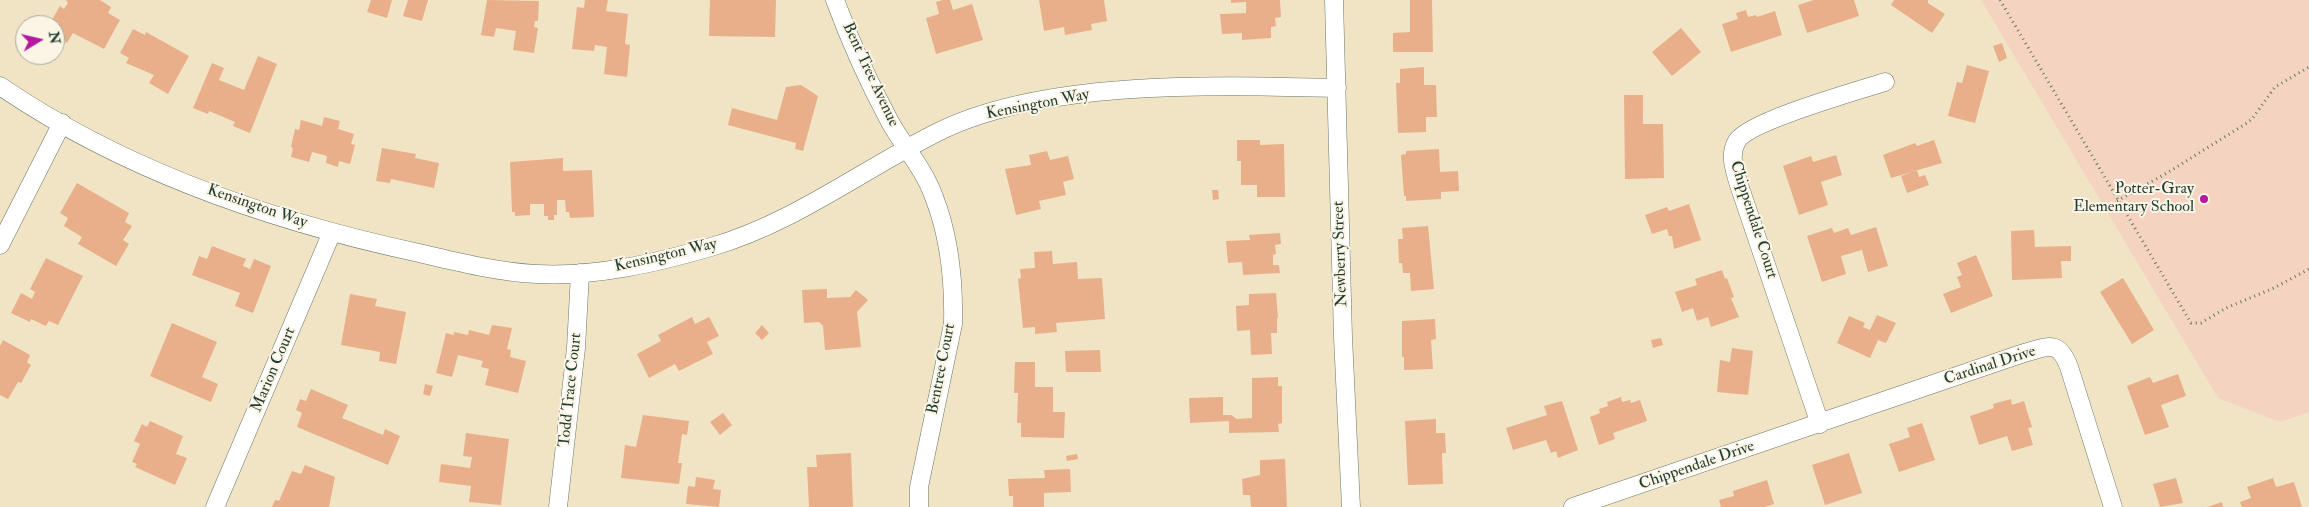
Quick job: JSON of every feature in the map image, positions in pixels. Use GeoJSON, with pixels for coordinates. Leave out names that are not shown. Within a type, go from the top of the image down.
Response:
{"type":"FeatureCollection","features":[{"type":"Feature","properties":{"kind":"street","name":"Bent Tree Avenue"},"geometry":{"type":"LineString","coordinates":[[836,0],[877,95],[907,149]]}},
{"type":"Feature","properties":{"kind":"street","name":"Newberry Street"},"geometry":{"type":"LineString","coordinates":[[1334,0],[1351,507]]}},
{"type":"Feature","properties":{"kind":"street","name":"Chippendale Court"},"geometry":{"type":"LineString","coordinates":[[1820,424],[1738,182],[1733,166],[1732,151],[1737,140],[1756,126],[1885,82]]}},
{"type":"Feature","properties":{"kind":"street","name":"Kensington Way"},"geometry":{"type":"LineString","coordinates":[[0,86],[62,123],[143,164],[225,198],[332,232],[385,246],[506,270],[536,274],[580,273],[652,262],[736,239],[810,205],[940,131],[970,119],[1059,98],[1178,88],[1336,88]]}},
{"type":"Feature","properties":{"kind":"street"},"geometry":{"type":"LineString","coordinates":[[0,245],[62,123]]}},
{"type":"Feature","properties":{"kind":"street","name":"Bentree Court"},"geometry":{"type":"LineString","coordinates":[[907,149],[923,172],[940,212],[950,255],[954,301],[949,349],[921,478],[919,507]]}},
{"type":"Feature","properties":{"kind":"street","name":"Marion Court"},"geometry":{"type":"LineString","coordinates":[[215,507],[332,232]]}},
{"type":"Feature","properties":{"kind":"street","name":"Todd Trace Court"},"geometry":{"type":"LineString","coordinates":[[558,507],[576,348],[580,273]]}},
{"type":"Feature","properties":{"kind":"street","name":"Cardinal Drive"},"geometry":{"type":"LineString","coordinates":[[1820,424],[2021,354],[2042,349],[2058,348],[2069,368],[2113,507]]}},
{"type":"Feature","properties":{"kind":"street","name":"Chippendale Drive"},"geometry":{"type":"LineString","coordinates":[[1573,507],[1820,424]]}},
{"type":"Feature","properties":{"kind":"path"},"geometry":{"type":"LineString","coordinates":[[2000,0],[2187,319],[2194,324],[2201,324],[2226,308],[2274,288],[2309,269]]}},
{"type":"Feature","properties":{"kind":"path"},"geometry":{"type":"LineString","coordinates":[[2118,200],[2167,173],[2247,123],[2275,87],[2309,67]]}},
{"type":"Feature","properties":{"kind":"shaded area","name":"Potter-Gray Elementary School"},"geometry":{"type":"Polygon","coordinates":[[[1981,0],[2309,0],[2309,412],[2280,422],[2218,398],[1981,0]]]}},
{"type":"Feature","properties":{"kind":"building"},"geometry":{"type":"Polygon","coordinates":[[[66,0],[100,0],[111,7],[108,13],[120,20],[104,49],[73,33],[67,43],[65,42],[65,15],[55,15],[60,6],[64,9],[68,3],[66,0]]]}},
{"type":"Feature","properties":{"kind":"building"},"geometry":{"type":"Polygon","coordinates":[[[371,0],[392,0],[387,18],[367,12],[371,0]]]}},
{"type":"Feature","properties":{"kind":"building"},"geometry":{"type":"Polygon","coordinates":[[[408,0],[428,0],[422,21],[403,16],[408,0]]]}},
{"type":"Feature","properties":{"kind":"building"},"geometry":{"type":"Polygon","coordinates":[[[487,0],[539,1],[538,21],[535,21],[534,27],[538,28],[534,53],[513,50],[516,31],[496,28],[494,37],[481,35],[487,0]]]}},
{"type":"Feature","properties":{"kind":"building"},"geometry":{"type":"Polygon","coordinates":[[[585,0],[608,0],[606,11],[628,14],[625,44],[630,45],[627,77],[604,74],[607,47],[595,45],[594,51],[572,49],[577,7],[584,8],[585,0]]]}},
{"type":"Feature","properties":{"kind":"building"},"geometry":{"type":"Polygon","coordinates":[[[710,0],[776,0],[775,37],[709,36],[710,0]]]}},
{"type":"Feature","properties":{"kind":"building"},"geometry":{"type":"Polygon","coordinates":[[[950,0],[953,10],[972,4],[983,40],[936,54],[926,18],[939,14],[936,2],[950,0]]]}},
{"type":"Feature","properties":{"kind":"building"},"geometry":{"type":"Polygon","coordinates":[[[1039,0],[1104,0],[1107,21],[1091,24],[1092,30],[1065,35],[1064,27],[1044,31],[1039,0]]]}},
{"type":"Feature","properties":{"kind":"building"},"geometry":{"type":"Polygon","coordinates":[[[1231,0],[1280,0],[1281,17],[1275,18],[1276,26],[1271,27],[1271,38],[1242,40],[1242,33],[1222,34],[1220,14],[1246,13],[1246,2],[1231,3],[1231,0]]]}},
{"type":"Feature","properties":{"kind":"building"},"geometry":{"type":"Polygon","coordinates":[[[1410,0],[1432,0],[1433,52],[1393,52],[1393,33],[1410,32],[1410,0]]]}},
{"type":"Feature","properties":{"kind":"building"},"geometry":{"type":"Polygon","coordinates":[[[1814,0],[1854,0],[1859,16],[1807,33],[1798,5],[1814,0]]]}},
{"type":"Feature","properties":{"kind":"building"},"geometry":{"type":"Polygon","coordinates":[[[1894,0],[1928,0],[1928,3],[1945,14],[1932,33],[1891,5],[1894,0]]]}},
{"type":"Feature","properties":{"kind":"building"},"geometry":{"type":"Polygon","coordinates":[[[1746,10],[1748,17],[1756,15],[1757,17],[1775,11],[1782,35],[1731,52],[1722,24],[1738,19],[1736,13],[1746,10]]]}},
{"type":"Feature","properties":{"kind":"building"},"geometry":{"type":"Polygon","coordinates":[[[1681,28],[1701,52],[1672,76],[1652,52],[1681,28]]]}},
{"type":"Feature","properties":{"kind":"building"},"geometry":{"type":"Polygon","coordinates":[[[133,29],[145,35],[146,32],[189,56],[168,94],[149,83],[154,75],[126,63],[129,58],[120,53],[133,29]]]}},
{"type":"Feature","properties":{"kind":"building"},"geometry":{"type":"Polygon","coordinates":[[[2002,43],[2007,58],[1999,62],[1993,46],[2002,43]]]}},
{"type":"Feature","properties":{"kind":"building"},"geometry":{"type":"Polygon","coordinates":[[[258,56],[277,64],[250,133],[233,126],[235,122],[209,111],[208,114],[193,108],[212,63],[224,68],[219,80],[244,90],[258,56]]]}},
{"type":"Feature","properties":{"kind":"building"},"geometry":{"type":"Polygon","coordinates":[[[1967,65],[1989,71],[1975,123],[1948,116],[1957,82],[1962,83],[1967,65]]]}},
{"type":"Feature","properties":{"kind":"building"},"geometry":{"type":"Polygon","coordinates":[[[1424,67],[1424,85],[1436,85],[1437,117],[1426,117],[1426,132],[1398,133],[1396,83],[1400,83],[1400,69],[1424,67]]]}},
{"type":"Feature","properties":{"kind":"building"},"geometry":{"type":"Polygon","coordinates":[[[801,85],[818,96],[803,151],[795,149],[796,143],[728,125],[732,108],[777,120],[786,87],[801,85]]]}},
{"type":"Feature","properties":{"kind":"building"},"geometry":{"type":"Polygon","coordinates":[[[1624,95],[1643,95],[1643,124],[1663,124],[1664,178],[1625,179],[1624,95]]]}},
{"type":"Feature","properties":{"kind":"building"},"geometry":{"type":"Polygon","coordinates":[[[324,117],[340,121],[338,129],[354,134],[351,144],[355,145],[350,164],[339,161],[338,167],[326,163],[327,156],[312,152],[309,162],[291,157],[295,129],[299,130],[301,120],[322,126],[324,117]]]}},
{"type":"Feature","properties":{"kind":"building"},"geometry":{"type":"Polygon","coordinates":[[[1237,140],[1260,140],[1260,145],[1284,144],[1285,197],[1257,197],[1257,185],[1241,185],[1241,161],[1237,161],[1237,140]]]}},
{"type":"Feature","properties":{"kind":"building"},"geometry":{"type":"Polygon","coordinates":[[[1934,140],[1942,163],[1891,178],[1883,155],[1915,143],[1917,146],[1934,140]]]}},
{"type":"Feature","properties":{"kind":"building"},"geometry":{"type":"Polygon","coordinates":[[[382,148],[416,154],[415,158],[439,163],[434,188],[391,179],[390,183],[376,181],[382,148]]]}},
{"type":"Feature","properties":{"kind":"building"},"geometry":{"type":"Polygon","coordinates":[[[1439,149],[1440,172],[1458,171],[1459,191],[1441,192],[1441,199],[1406,201],[1401,155],[1406,154],[1406,151],[1439,149]]]}},
{"type":"Feature","properties":{"kind":"building"},"geometry":{"type":"Polygon","coordinates":[[[1047,151],[1050,160],[1068,156],[1074,179],[1063,182],[1066,195],[1039,201],[1041,209],[1016,215],[1005,169],[1031,165],[1029,155],[1047,151]]]}},
{"type":"Feature","properties":{"kind":"building"},"geometry":{"type":"Polygon","coordinates":[[[1836,155],[1842,175],[1821,182],[1828,205],[1799,215],[1783,166],[1811,156],[1813,162],[1836,155]]]}},
{"type":"Feature","properties":{"kind":"building"},"geometry":{"type":"Polygon","coordinates":[[[563,158],[563,171],[592,170],[594,217],[570,218],[569,212],[566,212],[565,200],[557,200],[557,215],[554,215],[554,220],[548,220],[548,216],[544,216],[544,204],[530,204],[530,215],[515,216],[515,212],[512,212],[510,162],[563,158]]]}},
{"type":"Feature","properties":{"kind":"building"},"geometry":{"type":"Polygon","coordinates":[[[1917,170],[1919,177],[1925,175],[1929,185],[1907,193],[1901,176],[1917,170]]]}},
{"type":"Feature","properties":{"kind":"building"},"geometry":{"type":"Polygon","coordinates":[[[77,183],[129,213],[125,222],[132,226],[123,240],[129,244],[116,266],[78,244],[82,237],[64,226],[68,218],[60,213],[77,183]]]}},
{"type":"Feature","properties":{"kind":"building"},"geometry":{"type":"Polygon","coordinates":[[[1212,190],[1218,190],[1219,199],[1213,200],[1212,190]]]}},
{"type":"Feature","properties":{"kind":"building"},"geometry":{"type":"Polygon","coordinates":[[[1689,204],[1701,240],[1674,249],[1672,236],[1669,236],[1667,229],[1652,234],[1645,215],[1667,207],[1669,211],[1689,204]]]}},
{"type":"Feature","properties":{"kind":"building"},"geometry":{"type":"Polygon","coordinates":[[[1428,226],[1434,289],[1411,291],[1410,273],[1403,273],[1402,263],[1399,263],[1398,239],[1403,239],[1402,228],[1428,226]]]}},
{"type":"Feature","properties":{"kind":"building"},"geometry":{"type":"Polygon","coordinates":[[[1876,227],[1888,266],[1868,272],[1862,250],[1841,256],[1846,274],[1822,282],[1807,236],[1832,228],[1834,233],[1848,228],[1851,235],[1876,227]]]}},
{"type":"Feature","properties":{"kind":"building"},"geometry":{"type":"Polygon","coordinates":[[[2034,230],[2035,247],[2071,246],[2071,261],[2061,261],[2062,278],[2012,280],[2011,231],[2034,230]]]}},
{"type":"Feature","properties":{"kind":"building"},"geometry":{"type":"Polygon","coordinates":[[[1280,233],[1281,244],[1275,245],[1276,254],[1273,255],[1273,265],[1279,265],[1280,273],[1243,275],[1242,262],[1228,263],[1226,241],[1250,240],[1249,235],[1280,233]]]}},
{"type":"Feature","properties":{"kind":"building"},"geometry":{"type":"Polygon","coordinates":[[[212,246],[246,259],[243,266],[250,269],[254,259],[271,266],[253,313],[235,306],[240,293],[192,275],[199,256],[207,259],[212,246]]]}},
{"type":"Feature","properties":{"kind":"building"},"geometry":{"type":"Polygon","coordinates":[[[1052,251],[1053,264],[1077,262],[1078,279],[1102,278],[1105,319],[1056,323],[1057,332],[1035,334],[1035,327],[1023,328],[1018,279],[1021,278],[1020,269],[1035,268],[1034,252],[1052,251]]]}},
{"type":"Feature","properties":{"kind":"building"},"geometry":{"type":"Polygon","coordinates":[[[1976,255],[1993,296],[1951,313],[1943,294],[1961,287],[1957,277],[1962,275],[1957,263],[1976,255]]]}},
{"type":"Feature","properties":{"kind":"building"},"geometry":{"type":"Polygon","coordinates":[[[46,258],[83,276],[58,325],[49,321],[46,326],[31,319],[30,322],[11,313],[21,293],[32,299],[35,292],[30,289],[46,258]]]}},
{"type":"Feature","properties":{"kind":"building"},"geometry":{"type":"Polygon","coordinates":[[[1722,270],[1734,297],[1731,298],[1739,317],[1711,327],[1708,317],[1697,321],[1693,308],[1682,312],[1675,292],[1697,285],[1695,279],[1722,270]]]}},
{"type":"Feature","properties":{"kind":"building"},"geometry":{"type":"Polygon","coordinates":[[[2123,278],[2154,330],[2132,344],[2100,292],[2123,278]]]}},
{"type":"Feature","properties":{"kind":"building"},"geometry":{"type":"Polygon","coordinates":[[[827,289],[827,298],[850,297],[856,290],[868,300],[857,312],[861,347],[825,350],[823,326],[819,322],[804,323],[802,290],[827,289]]]}},
{"type":"Feature","properties":{"kind":"building"},"geometry":{"type":"Polygon","coordinates":[[[1276,293],[1278,318],[1277,333],[1271,333],[1272,354],[1251,355],[1250,330],[1237,331],[1236,306],[1249,305],[1249,294],[1276,293]]]}},
{"type":"Feature","properties":{"kind":"building"},"geometry":{"type":"Polygon","coordinates":[[[350,294],[377,299],[375,306],[406,312],[396,364],[379,361],[380,352],[341,345],[350,294]]]}},
{"type":"Feature","properties":{"kind":"building"},"geometry":{"type":"Polygon","coordinates":[[[1877,315],[1896,323],[1886,343],[1878,340],[1870,358],[1837,343],[1849,316],[1865,323],[1863,327],[1870,330],[1877,315]]]}},
{"type":"Feature","properties":{"kind":"building"},"geometry":{"type":"Polygon","coordinates":[[[692,317],[695,324],[709,317],[719,336],[707,342],[713,354],[679,371],[675,364],[649,378],[637,354],[661,341],[658,335],[692,317]]]}},
{"type":"Feature","properties":{"kind":"building"},"geometry":{"type":"Polygon","coordinates":[[[1435,319],[1436,339],[1431,340],[1433,369],[1404,370],[1402,321],[1435,319]]]}},
{"type":"Feature","properties":{"kind":"building"},"geometry":{"type":"Polygon","coordinates":[[[172,323],[217,342],[202,377],[218,384],[211,402],[150,376],[172,323]]]}},
{"type":"Feature","properties":{"kind":"building"},"geometry":{"type":"Polygon","coordinates":[[[492,325],[512,328],[507,349],[511,350],[510,357],[526,361],[518,393],[485,385],[489,369],[481,367],[483,361],[458,355],[452,377],[436,373],[446,333],[454,335],[454,332],[468,335],[469,330],[489,335],[492,325]]]}},
{"type":"Feature","properties":{"kind":"building"},"geometry":{"type":"Polygon","coordinates":[[[762,325],[769,333],[762,340],[755,333],[762,325]]]}},
{"type":"Feature","properties":{"kind":"building"},"geometry":{"type":"Polygon","coordinates":[[[1661,338],[1663,345],[1653,348],[1651,340],[1661,338]]]}},
{"type":"Feature","properties":{"kind":"building"},"geometry":{"type":"Polygon","coordinates":[[[3,340],[30,355],[27,362],[31,365],[21,383],[18,382],[8,399],[0,395],[0,346],[3,340]]]}},
{"type":"Feature","properties":{"kind":"building"},"geometry":{"type":"Polygon","coordinates":[[[1732,348],[1753,351],[1748,395],[1717,392],[1720,360],[1730,362],[1732,348]]]}},
{"type":"Feature","properties":{"kind":"building"},"geometry":{"type":"Polygon","coordinates":[[[1100,350],[1101,372],[1066,372],[1065,351],[1100,350]]]}},
{"type":"Feature","properties":{"kind":"building"},"geometry":{"type":"Polygon","coordinates":[[[1015,362],[1035,362],[1035,387],[1053,387],[1053,412],[1065,412],[1064,438],[1021,437],[1021,423],[1017,423],[1018,393],[1014,393],[1015,362]]]}},
{"type":"Feature","properties":{"kind":"building"},"geometry":{"type":"Polygon","coordinates":[[[2178,374],[2186,396],[2161,405],[2169,427],[2145,435],[2127,386],[2150,377],[2153,383],[2178,374]]]}},
{"type":"Feature","properties":{"kind":"building"},"geometry":{"type":"Polygon","coordinates":[[[1278,377],[1278,386],[1282,386],[1282,423],[1278,424],[1279,432],[1229,433],[1229,421],[1190,423],[1189,398],[1223,397],[1223,415],[1231,415],[1237,419],[1252,418],[1252,378],[1278,377]]]}},
{"type":"Feature","properties":{"kind":"building"},"geometry":{"type":"Polygon","coordinates":[[[425,384],[433,386],[430,396],[423,394],[425,384]]]}},
{"type":"Feature","properties":{"kind":"building"},"geometry":{"type":"Polygon","coordinates":[[[311,389],[348,405],[342,418],[383,435],[385,429],[400,436],[388,465],[297,427],[302,413],[296,410],[300,399],[306,401],[311,389]]]}},
{"type":"Feature","properties":{"kind":"building"},"geometry":{"type":"Polygon","coordinates":[[[1621,397],[1622,402],[1630,400],[1631,403],[1640,400],[1647,421],[1613,433],[1615,439],[1599,445],[1590,417],[1600,413],[1599,409],[1608,406],[1607,402],[1621,397]]]}},
{"type":"Feature","properties":{"kind":"building"},"geometry":{"type":"Polygon","coordinates":[[[2011,399],[2012,405],[2024,401],[2032,427],[2028,428],[2033,445],[2012,451],[2007,436],[1979,445],[1970,416],[1994,408],[1993,404],[2011,399]]]}},
{"type":"Feature","properties":{"kind":"building"},"geometry":{"type":"Polygon","coordinates":[[[1562,401],[1578,450],[1558,458],[1556,451],[1551,453],[1546,440],[1513,450],[1506,428],[1547,415],[1544,406],[1562,401]]]}},
{"type":"Feature","properties":{"kind":"building"},"geometry":{"type":"Polygon","coordinates":[[[723,413],[732,425],[720,435],[710,422],[723,413]]]}},
{"type":"Feature","properties":{"kind":"building"},"geometry":{"type":"Polygon","coordinates":[[[643,415],[689,421],[687,435],[682,434],[678,463],[682,463],[679,484],[621,478],[625,445],[636,447],[643,415]]]}},
{"type":"Feature","properties":{"kind":"building"},"geometry":{"type":"Polygon","coordinates":[[[1436,419],[1436,433],[1445,433],[1446,453],[1442,453],[1443,484],[1408,485],[1405,421],[1436,419]]]}},
{"type":"Feature","properties":{"kind":"building"},"geometry":{"type":"Polygon","coordinates":[[[150,421],[183,436],[176,454],[187,458],[175,485],[135,467],[137,464],[132,462],[140,444],[134,441],[142,424],[147,427],[150,421]]]}},
{"type":"Feature","properties":{"kind":"building"},"geometry":{"type":"Polygon","coordinates":[[[1922,423],[1935,460],[1899,472],[1889,444],[1910,437],[1907,428],[1922,423]]]}},
{"type":"Feature","properties":{"kind":"building"},"geometry":{"type":"Polygon","coordinates":[[[466,433],[509,439],[501,505],[469,502],[471,486],[439,482],[441,464],[470,468],[472,457],[463,456],[466,433]]]}},
{"type":"Feature","properties":{"kind":"building"},"geometry":{"type":"Polygon","coordinates":[[[851,453],[853,507],[809,507],[807,467],[817,467],[816,455],[851,453]]]}},
{"type":"Feature","properties":{"kind":"building"},"geometry":{"type":"Polygon","coordinates":[[[1849,453],[1862,493],[1825,505],[1812,465],[1849,453]]]}},
{"type":"Feature","properties":{"kind":"building"},"geometry":{"type":"Polygon","coordinates":[[[1077,454],[1078,459],[1067,461],[1066,456],[1077,454]]]}},
{"type":"Feature","properties":{"kind":"building"},"geometry":{"type":"Polygon","coordinates":[[[1285,459],[1287,507],[1251,507],[1250,495],[1243,495],[1242,479],[1260,475],[1260,460],[1285,459]]]}},
{"type":"Feature","properties":{"kind":"building"},"geometry":{"type":"Polygon","coordinates":[[[305,465],[335,477],[329,507],[272,507],[275,500],[279,501],[292,471],[301,474],[305,465]]]}},
{"type":"Feature","properties":{"kind":"building"},"geometry":{"type":"Polygon","coordinates":[[[1070,469],[1071,492],[1044,493],[1044,507],[1013,507],[1013,496],[1009,496],[1008,479],[1045,478],[1044,470],[1070,469]]]}},
{"type":"Feature","properties":{"kind":"building"},"geometry":{"type":"Polygon","coordinates":[[[696,477],[715,480],[713,489],[721,490],[719,507],[686,504],[688,486],[695,487],[696,477]]]}},
{"type":"Feature","properties":{"kind":"building"},"geometry":{"type":"Polygon","coordinates":[[[2176,478],[2183,503],[2160,507],[2153,484],[2176,478]]]}},
{"type":"Feature","properties":{"kind":"building"},"geometry":{"type":"Polygon","coordinates":[[[2273,478],[2276,487],[2294,482],[2302,507],[2242,507],[2240,502],[2251,498],[2247,487],[2273,478]]]}},
{"type":"Feature","properties":{"kind":"building"},"geometry":{"type":"Polygon","coordinates":[[[1767,480],[1774,504],[1765,507],[1721,507],[1719,500],[1734,496],[1733,491],[1767,480]]]}},
{"type":"Feature","properties":{"kind":"building"},"geometry":{"type":"Polygon","coordinates":[[[2222,502],[2223,507],[2207,507],[2222,502]]]}},
{"type":"Feature","properties":{"kind":"place","name":"Potter-Gray Elementary School"},"geometry":{"type":"Point","coordinates":[2204,199]}}]}
